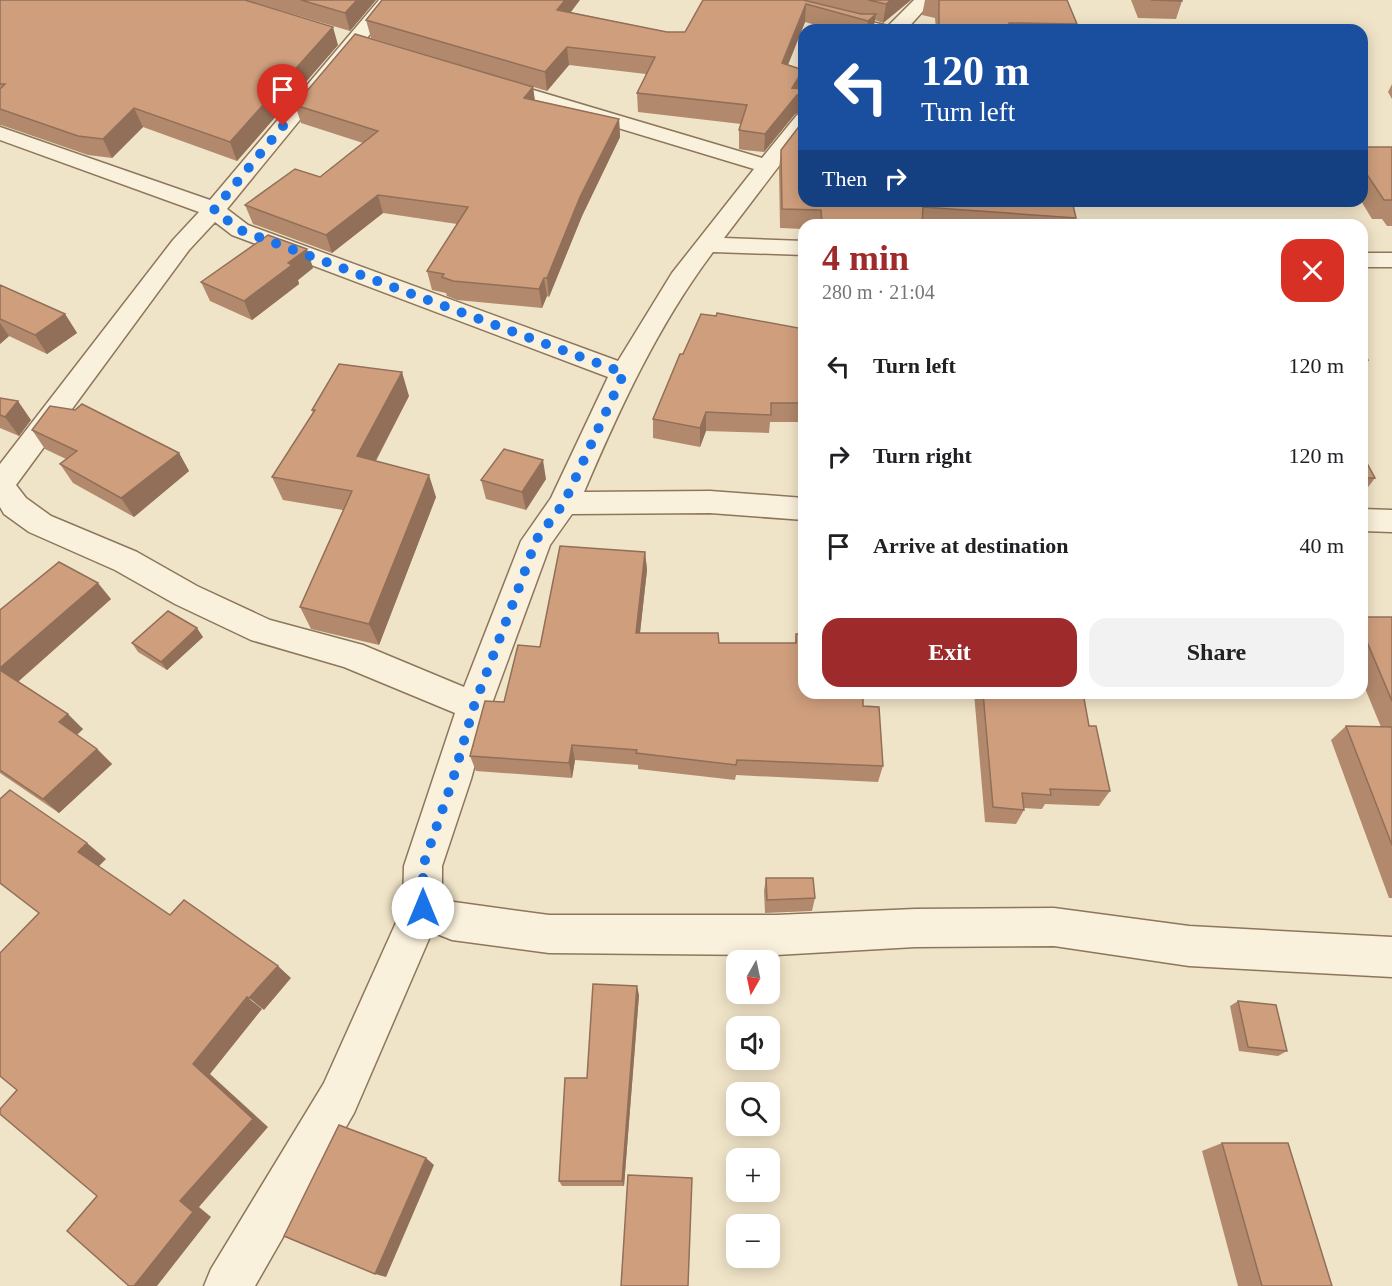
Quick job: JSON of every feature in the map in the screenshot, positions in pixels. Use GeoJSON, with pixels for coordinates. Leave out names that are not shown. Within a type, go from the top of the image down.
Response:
{"type":"FeatureCollection","features":[{"type":"Feature","properties":{"kind":"street"},"geometry":{"type":"LineString","coordinates":[[389,0],[342,39],[214,210],[181,245],[0,484],[15,506],[40,524],[126,561],[186,595],[263,632],[351,655],[474,706]]}},
{"type":"Feature","properties":{"kind":"street"},"geometry":{"type":"LineString","coordinates":[[760,0],[858,24]]}},
{"type":"Feature","properties":{"kind":"street"},"geometry":{"type":"LineString","coordinates":[[900,24],[924,0]]}},
{"type":"Feature","properties":{"kind":"street"},"geometry":{"type":"LineString","coordinates":[[342,39],[376,49]]}},
{"type":"Feature","properties":{"kind":"street"},"geometry":{"type":"LineString","coordinates":[[479,80],[766,166]]}},
{"type":"Feature","properties":{"kind":"street"},"geometry":{"type":"LineString","coordinates":[[228,1286],[339,1098],[423,908],[423,866],[453,779],[474,706],[536,540],[564,503],[624,373],[681,278],[704,245],[798,126]]}},
{"type":"Feature","properties":{"kind":"street"},"geometry":{"type":"LineString","coordinates":[[0,133],[114,172],[214,210],[240,230],[624,373]]}},
{"type":"Feature","properties":{"kind":"street"},"geometry":{"type":"LineString","coordinates":[[704,245],[798,248]]}},
{"type":"Feature","properties":{"kind":"street"},"geometry":{"type":"LineString","coordinates":[[1368,260],[1392,260]]}},
{"type":"Feature","properties":{"kind":"street"},"geometry":{"type":"LineString","coordinates":[[564,503],[710,502],[798,509]]}},
{"type":"Feature","properties":{"kind":"street"},"geometry":{"type":"LineString","coordinates":[[1368,520],[1392,521]]}},
{"type":"Feature","properties":{"kind":"street"},"geometry":{"type":"LineString","coordinates":[[423,908],[452,921],[549,934],[776,935],[915,928],[1054,927],[1188,946],[1392,957]]}},
{"type":"Feature","properties":{"kind":"building"},"geometry":{"type":"Polygon","coordinates":[[[0,0],[245,0],[333,27],[230,142],[134,108],[103,139],[78,136],[0,109],[0,89],[5,84],[0,84],[0,0]]]}},
{"type":"Feature","properties":{"kind":"building"},"geometry":{"type":"Polygon","coordinates":[[[301,0],[357,0],[345,13],[301,0]]]}},
{"type":"Feature","properties":{"kind":"building"},"geometry":{"type":"Polygon","coordinates":[[[382,0],[565,0],[557,10],[667,32],[685,32],[703,0],[803,0],[861,14],[876,14],[868,21],[806,4],[782,63],[798,68],[798,78],[792,88],[798,88],[798,95],[765,134],[739,130],[747,105],[637,93],[655,57],[567,47],[545,72],[366,20],[382,0]]]}},
{"type":"Feature","properties":{"kind":"building"},"geometry":{"type":"Polygon","coordinates":[[[868,0],[891,0],[886,4],[868,0]]]}},
{"type":"Feature","properties":{"kind":"building"},"geometry":{"type":"Polygon","coordinates":[[[939,0],[1067,0],[1077,24],[1009,23],[939,24],[939,0]]]}},
{"type":"Feature","properties":{"kind":"building"},"geometry":{"type":"Polygon","coordinates":[[[355,34],[533,87],[524,98],[619,119],[580,197],[547,278],[544,278],[539,289],[453,281],[442,277],[444,274],[427,271],[468,207],[378,195],[326,235],[245,205],[295,169],[320,177],[378,131],[295,105],[355,34]]]}},
{"type":"Feature","properties":{"kind":"building"},"geometry":{"type":"Polygon","coordinates":[[[798,128],[798,207],[923,207],[922,219],[822,219],[821,210],[782,209],[781,150],[798,128]]]}},
{"type":"Feature","properties":{"kind":"building"},"geometry":{"type":"Polygon","coordinates":[[[1368,147],[1392,147],[1392,200],[1384,200],[1368,176],[1368,147]]]}},
{"type":"Feature","properties":{"kind":"building"},"geometry":{"type":"Polygon","coordinates":[[[923,207],[1073,207],[1076,218],[923,207]]]}},
{"type":"Feature","properties":{"kind":"building"},"geometry":{"type":"Polygon","coordinates":[[[268,235],[307,249],[288,263],[292,265],[244,301],[201,282],[268,235]]]}},
{"type":"Feature","properties":{"kind":"building"},"geometry":{"type":"Polygon","coordinates":[[[0,285],[65,314],[35,335],[0,319],[0,285]]]}},
{"type":"Feature","properties":{"kind":"building"},"geometry":{"type":"Polygon","coordinates":[[[717,313],[798,328],[798,403],[771,403],[771,415],[706,412],[700,428],[653,419],[680,354],[683,354],[701,314],[716,316],[717,313]]]}},
{"type":"Feature","properties":{"kind":"building"},"geometry":{"type":"Polygon","coordinates":[[[339,364],[402,372],[357,456],[429,475],[369,624],[300,607],[352,491],[272,477],[315,410],[312,410],[339,364]]]}},
{"type":"Feature","properties":{"kind":"building"},"geometry":{"type":"Polygon","coordinates":[[[0,398],[18,401],[5,417],[0,415],[0,398]]]}},
{"type":"Feature","properties":{"kind":"building"},"geometry":{"type":"Polygon","coordinates":[[[82,404],[179,453],[121,498],[60,464],[77,451],[32,430],[50,406],[75,410],[82,404]]]}},
{"type":"Feature","properties":{"kind":"building"},"geometry":{"type":"Polygon","coordinates":[[[504,449],[543,460],[522,492],[481,480],[504,449]]]}},
{"type":"Feature","properties":{"kind":"building"},"geometry":{"type":"Polygon","coordinates":[[[1368,465],[1375,478],[1368,478],[1368,465]]]}},
{"type":"Feature","properties":{"kind":"building"},"geometry":{"type":"Polygon","coordinates":[[[560,546],[645,552],[636,633],[718,633],[719,643],[796,643],[796,634],[798,634],[798,699],[863,699],[863,706],[879,707],[883,766],[737,760],[736,765],[636,753],[637,750],[572,745],[569,763],[470,756],[485,701],[504,702],[518,645],[540,647],[560,546]]]}},
{"type":"Feature","properties":{"kind":"building"},"geometry":{"type":"Polygon","coordinates":[[[59,562],[98,583],[0,668],[0,610],[59,562]]]}},
{"type":"Feature","properties":{"kind":"building"},"geometry":{"type":"Polygon","coordinates":[[[168,611],[197,628],[161,662],[132,643],[168,611]]]}},
{"type":"Feature","properties":{"kind":"building"},"geometry":{"type":"Polygon","coordinates":[[[1368,617],[1392,617],[1392,701],[1368,644],[1368,617]]]}},
{"type":"Feature","properties":{"kind":"building"},"geometry":{"type":"Polygon","coordinates":[[[0,670],[68,714],[59,722],[97,749],[43,799],[0,770],[0,670]]]}},
{"type":"Feature","properties":{"kind":"building"},"geometry":{"type":"Polygon","coordinates":[[[984,699],[1084,699],[1089,726],[1096,726],[1110,791],[1050,789],[1051,795],[1022,793],[1024,810],[993,807],[984,699]]]}},
{"type":"Feature","properties":{"kind":"building"},"geometry":{"type":"Polygon","coordinates":[[[1346,726],[1392,727],[1392,845],[1346,726]]]}},
{"type":"Feature","properties":{"kind":"building"},"geometry":{"type":"Polygon","coordinates":[[[10,790],[87,843],[78,852],[170,915],[184,900],[278,966],[249,998],[247,997],[193,1064],[253,1119],[180,1201],[193,1212],[134,1286],[129,1286],[67,1231],[97,1196],[0,1114],[0,1109],[17,1090],[0,1076],[0,953],[39,913],[0,883],[0,799],[10,790]]]}},
{"type":"Feature","properties":{"kind":"building"},"geometry":{"type":"Polygon","coordinates":[[[766,878],[813,878],[815,898],[767,900],[766,878]]]}},
{"type":"Feature","properties":{"kind":"building"},"geometry":{"type":"Polygon","coordinates":[[[593,984],[637,986],[622,1181],[559,1181],[565,1078],[587,1078],[593,984]]]}},
{"type":"Feature","properties":{"kind":"building"},"geometry":{"type":"Polygon","coordinates":[[[1238,1001],[1276,1005],[1287,1051],[1248,1047],[1238,1001]]]}},
{"type":"Feature","properties":{"kind":"building"},"geometry":{"type":"Polygon","coordinates":[[[339,1125],[426,1158],[375,1274],[284,1236],[339,1125]]]}},
{"type":"Feature","properties":{"kind":"building"},"geometry":{"type":"Polygon","coordinates":[[[1222,1143],[1288,1143],[1332,1286],[1262,1286],[1222,1143]]]}},
{"type":"Feature","properties":{"kind":"building"},"geometry":{"type":"Polygon","coordinates":[[[628,1175],[692,1178],[688,1286],[621,1286],[628,1175]]]}},
{"type":"Feature","properties":{"kind":"route"},"geometry":{"type":"LineString","coordinates":[[283,126],[214,210],[240,230],[624,373],[564,503],[536,540],[474,706],[453,779],[423,866],[423,908]]}}]}
